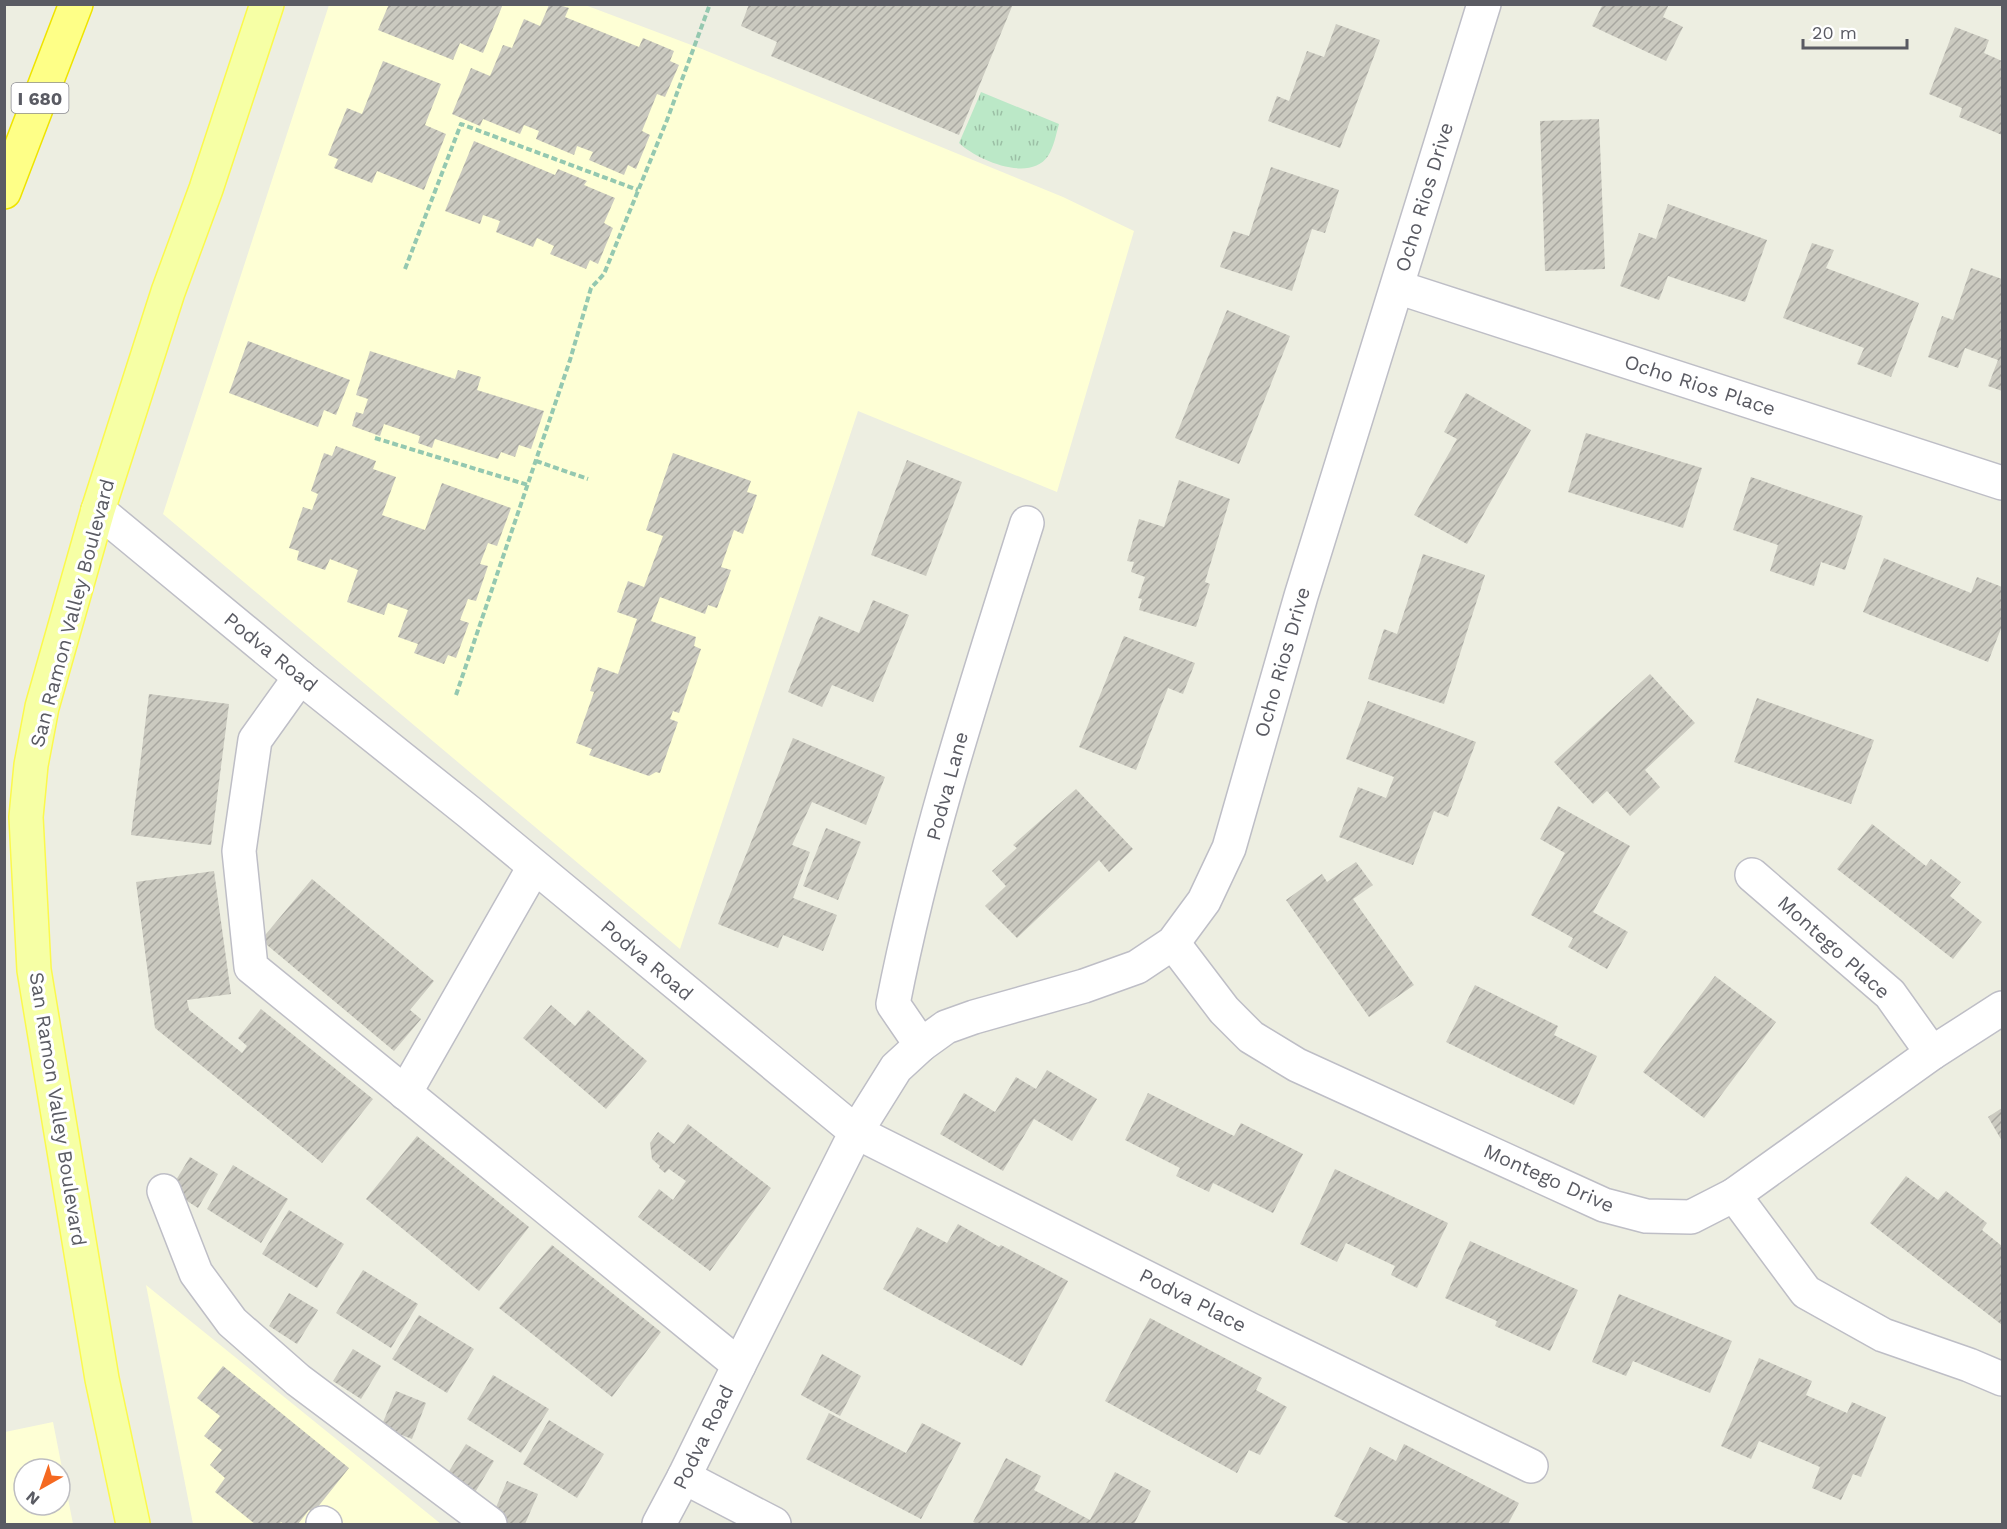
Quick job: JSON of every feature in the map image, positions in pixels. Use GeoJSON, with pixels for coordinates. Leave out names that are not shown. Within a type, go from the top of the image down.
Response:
{"type":"FeatureCollection","features":[{"type":"Feature","properties":{"kind":"highway","name":"I 680"},"geometry":{"type":"LineString","coordinates":[[4,192],[76,4]]}},
{"type":"Feature","properties":{"kind":"main road","name":"San Ramon Valley Boulevard"},"geometry":{"type":"LineString","coordinates":[[133,1524],[102,1379],[34,970],[26,817],[31,765],[42,707],[98,510],[168,292],[206,189],[267,4]]}},
{"type":"Feature","properties":{"kind":"street","name":"Ocho Rios Drive"},"geometry":{"type":"LineString","coordinates":[[856,1132],[896,1068],[921,1045],[946,1027],[1084,986],[1137,967],[1173,943],[1204,901],[1229,848],[1301,596],[1484,4]]}},
{"type":"Feature","properties":{"kind":"street","name":"Ocho Rios Place"},"geometry":{"type":"LineString","coordinates":[[1397,287],[2002,483]]}},
{"type":"Feature","properties":{"kind":"street","name":"Podva Road"},"geometry":{"type":"LineString","coordinates":[[98,510],[856,1132],[659,1524]]}},
{"type":"Feature","properties":{"kind":"street","name":"Podva Lane"},"geometry":{"type":"LineString","coordinates":[[921,1045],[893,1004],[908,930],[965,722],[1027,523]]}},
{"type":"Feature","properties":{"kind":"street"},"geometry":{"type":"LineString","coordinates":[[300,677],[255,740],[239,851],[251,967],[738,1365]]}},
{"type":"Feature","properties":{"kind":"street"},"geometry":{"type":"LineString","coordinates":[[405,1093],[534,867]]}},
{"type":"Feature","properties":{"kind":"street","name":"Montego Place"},"geometry":{"type":"LineString","coordinates":[[1752,875],[1890,994],[1932,1053]]}},
{"type":"Feature","properties":{"kind":"street","name":"Montego Drive"},"geometry":{"type":"LineString","coordinates":[[1173,943],[1224,1010],[1251,1037],[1297,1065],[1604,1205],[1646,1216],[1691,1217],[1734,1195],[1932,1053],[2002,1008]]}},
{"type":"Feature","properties":{"kind":"street","name":"Podva Place"},"geometry":{"type":"LineString","coordinates":[[856,1132],[1320,1364],[1531,1466]]}},
{"type":"Feature","properties":{"kind":"street"},"geometry":{"type":"LineString","coordinates":[[164,1191],[196,1273],[232,1322],[298,1380],[490,1524]]}},
{"type":"Feature","properties":{"kind":"street"},"geometry":{"type":"LineString","coordinates":[[1734,1195],[1806,1292],[1883,1335],[2002,1379]]}},
{"type":"Feature","properties":{"kind":"street"},"geometry":{"type":"LineString","coordinates":[[684,1477],[774,1524]]}},
{"type":"Feature","properties":{"kind":"path"},"geometry":{"type":"LineString","coordinates":[[456,695],[570,360],[591,288],[604,274],[710,4]]}},
{"type":"Feature","properties":{"kind":"path"},"geometry":{"type":"LineString","coordinates":[[405,269],[461,124],[638,190]]}},
{"type":"Feature","properties":{"kind":"path"},"geometry":{"type":"LineString","coordinates":[[375,438],[528,485]]}},
{"type":"Feature","properties":{"kind":"path"},"geometry":{"type":"LineString","coordinates":[[536,461],[588,479]]}},
{"type":"Feature","properties":{"kind":"shaded area"},"geometry":{"type":"Polygon","coordinates":[[[329,5],[585,5],[702,49],[1063,197],[1134,231],[1057,492],[858,411],[680,949],[163,514],[329,5]]]}},
{"type":"Feature","properties":{"kind":"shaded area"},"geometry":{"type":"Polygon","coordinates":[[[146,1285],[441,1524],[193,1524],[146,1285]]]}},
{"type":"Feature","properties":{"kind":"shaded area"},"geometry":{"type":"Polygon","coordinates":[[[53,1422],[60,1457],[12,1457],[12,1517],[72,1517],[73,1524],[5,1524],[5,1432],[53,1422]]]}},
{"type":"Feature","properties":{"kind":"green space"},"geometry":{"type":"Polygon","coordinates":[[[981,92],[1059,124],[1050,152],[1040,164],[1029,168],[1003,166],[978,156],[959,143],[981,92]]]}},
{"type":"Feature","properties":{"kind":"building"},"geometry":{"type":"Polygon","coordinates":[[[389,4],[503,4],[483,53],[460,43],[453,60],[378,30],[389,4]]]}},
{"type":"Feature","properties":{"kind":"building"},"geometry":{"type":"Polygon","coordinates":[[[749,4],[1013,4],[959,135],[771,56],[777,42],[741,26],[749,4]]]}},
{"type":"Feature","properties":{"kind":"building"},"geometry":{"type":"Polygon","coordinates":[[[1603,4],[1669,4],[1663,17],[1683,27],[1666,61],[1592,26],[1603,4]]]}},
{"type":"Feature","properties":{"kind":"building"},"geometry":{"type":"Polygon","coordinates":[[[549,5],[569,8],[565,17],[639,47],[643,38],[674,51],[670,61],[679,65],[665,97],[657,94],[642,131],[650,135],[636,169],[628,165],[624,175],[589,160],[593,152],[577,146],[574,155],[536,139],[539,131],[524,125],[520,134],[483,119],[480,126],[452,114],[471,68],[490,76],[503,45],[512,48],[524,19],[540,26],[549,5]]]}},
{"type":"Feature","properties":{"kind":"building"},"geometry":{"type":"Polygon","coordinates":[[[1336,24],[1380,40],[1340,148],[1268,121],[1277,96],[1289,101],[1307,51],[1324,57],[1336,24]]]}},
{"type":"Feature","properties":{"kind":"building"},"geometry":{"type":"Polygon","coordinates":[[[1955,27],[1989,40],[1984,53],[2002,61],[2002,135],[1959,117],[1962,108],[1929,94],[1955,27]]]}},
{"type":"Feature","properties":{"kind":"building"},"geometry":{"type":"Polygon","coordinates":[[[383,61],[441,84],[425,125],[446,134],[424,190],[377,171],[372,183],[334,168],[338,159],[328,155],[347,108],[362,114],[383,61]]]}},
{"type":"Feature","properties":{"kind":"building"},"geometry":{"type":"Polygon","coordinates":[[[1599,119],[1605,269],[1545,271],[1540,121],[1599,119]]]}},
{"type":"Feature","properties":{"kind":"building"},"geometry":{"type":"Polygon","coordinates":[[[474,141],[555,175],[558,169],[587,181],[584,185],[615,198],[604,223],[613,228],[598,264],[590,260],[586,269],[550,254],[554,246],[537,238],[533,247],[496,232],[500,221],[483,215],[480,224],[445,211],[474,141]]]}},
{"type":"Feature","properties":{"kind":"building"},"geometry":{"type":"Polygon","coordinates":[[[1271,167],[1339,190],[1325,233],[1312,229],[1292,291],[1220,267],[1233,231],[1249,236],[1271,167]]]}},
{"type":"Feature","properties":{"kind":"building"},"geometry":{"type":"Polygon","coordinates":[[[1668,204],[1767,240],[1745,302],[1668,276],[1659,300],[1620,286],[1639,233],[1656,239],[1668,204]]]}},
{"type":"Feature","properties":{"kind":"building"},"geometry":{"type":"Polygon","coordinates":[[[1812,243],[1834,250],[1826,268],[1919,303],[1891,377],[1857,364],[1864,348],[1783,318],[1812,243]]]}},
{"type":"Feature","properties":{"kind":"building"},"geometry":{"type":"Polygon","coordinates":[[[1971,268],[2002,279],[2002,391],[1988,386],[1998,360],[1965,348],[1958,368],[1928,357],[1942,316],[1953,320],[1971,268]]]}},
{"type":"Feature","properties":{"kind":"building"},"geometry":{"type":"Polygon","coordinates":[[[1227,310],[1290,336],[1239,464],[1175,438],[1227,310]]]}},
{"type":"Feature","properties":{"kind":"building"},"geometry":{"type":"Polygon","coordinates":[[[248,341],[350,380],[336,415],[324,410],[318,427],[229,393],[248,341]]]}},
{"type":"Feature","properties":{"kind":"building"},"geometry":{"type":"Polygon","coordinates":[[[370,351],[455,379],[458,370],[481,377],[477,390],[544,411],[531,449],[519,445],[515,457],[501,452],[498,459],[435,439],[432,448],[418,443],[420,436],[384,424],[380,436],[352,426],[356,412],[363,414],[368,399],[356,395],[370,351]]]}},
{"type":"Feature","properties":{"kind":"building"},"geometry":{"type":"Polygon","coordinates":[[[1466,393],[1531,430],[1467,544],[1414,515],[1457,439],[1444,432],[1466,393]]]}},
{"type":"Feature","properties":{"kind":"building"},"geometry":{"type":"Polygon","coordinates":[[[1586,433],[1702,468],[1683,528],[1568,492],[1586,433]]]}},
{"type":"Feature","properties":{"kind":"building"},"geometry":{"type":"Polygon","coordinates":[[[336,446],[376,461],[373,469],[396,477],[382,515],[425,530],[442,483],[511,508],[497,546],[488,543],[480,564],[488,566],[476,601],[468,599],[460,620],[469,623],[456,658],[448,655],[444,664],[414,653],[418,644],[398,637],[408,610],[388,603],[384,615],[347,602],[358,570],[330,559],[325,570],[297,560],[299,551],[289,548],[303,507],[312,510],[318,494],[311,491],[324,453],[332,456],[336,446]]]}},
{"type":"Feature","properties":{"kind":"building"},"geometry":{"type":"Polygon","coordinates":[[[673,453],[751,481],[747,492],[757,495],[743,534],[734,530],[721,567],[731,570],[717,608],[708,605],[705,614],[660,597],[651,621],[696,637],[694,646],[701,649],[679,713],[673,711],[670,719],[678,722],[660,773],[656,772],[649,776],[589,755],[592,749],[576,743],[594,692],[590,691],[598,667],[618,674],[637,619],[617,612],[628,581],[644,587],[663,536],[646,530],[673,453]]]}},
{"type":"Feature","properties":{"kind":"building"},"geometry":{"type":"Polygon","coordinates":[[[907,460],[962,482],[926,576],[871,555],[907,460]]]}},
{"type":"Feature","properties":{"kind":"building"},"geometry":{"type":"Polygon","coordinates":[[[1751,477],[1863,516],[1845,570],[1821,562],[1814,586],[1770,571],[1778,545],[1733,530],[1751,477]]]}},
{"type":"Feature","properties":{"kind":"building"},"geometry":{"type":"Polygon","coordinates":[[[1179,480],[1230,499],[1205,582],[1210,584],[1196,627],[1139,610],[1142,599],[1138,598],[1145,577],[1131,572],[1134,562],[1127,561],[1139,519],[1164,527],[1179,480]]]}},
{"type":"Feature","properties":{"kind":"building"},"geometry":{"type":"Polygon","coordinates":[[[1423,554],[1485,575],[1444,704],[1368,679],[1384,629],[1397,634],[1423,554]]]}},
{"type":"Feature","properties":{"kind":"building"},"geometry":{"type":"Polygon","coordinates":[[[1884,558],[1971,593],[1977,577],[2002,587],[2002,626],[1988,662],[1863,612],[1884,558]]]}},
{"type":"Feature","properties":{"kind":"building"},"geometry":{"type":"Polygon","coordinates":[[[873,600],[909,615],[873,702],[832,685],[822,707],[788,692],[819,616],[859,633],[873,600]]]}},
{"type":"Feature","properties":{"kind":"building"},"geometry":{"type":"Polygon","coordinates":[[[1124,636],[1195,663],[1183,694],[1168,688],[1136,770],[1079,747],[1124,636]]]}},
{"type":"Feature","properties":{"kind":"building"},"geometry":{"type":"Polygon","coordinates":[[[1650,674],[1695,723],[1645,770],[1660,787],[1630,816],[1607,791],[1593,804],[1554,762],[1650,674]]]}},
{"type":"Feature","properties":{"kind":"building"},"geometry":{"type":"Polygon","coordinates":[[[149,694],[229,704],[211,845],[131,835],[149,694]]]}},
{"type":"Feature","properties":{"kind":"building"},"geometry":{"type":"Polygon","coordinates":[[[1757,698],[1874,740],[1851,804],[1734,762],[1757,698]]]}},
{"type":"Feature","properties":{"kind":"building"},"geometry":{"type":"Polygon","coordinates":[[[1368,701],[1476,742],[1448,817],[1434,811],[1413,865],[1339,837],[1358,787],[1386,798],[1394,777],[1346,759],[1368,701]]]}},
{"type":"Feature","properties":{"kind":"building"},"geometry":{"type":"Polygon","coordinates":[[[793,738],[885,777],[866,825],[812,802],[792,845],[810,852],[793,898],[837,915],[823,951],[783,935],[778,948],[718,924],[793,738]]]}},
{"type":"Feature","properties":{"kind":"building"},"geometry":{"type":"Polygon","coordinates":[[[1076,789],[1133,849],[1109,872],[1099,860],[1017,938],[985,906],[1006,886],[992,871],[1017,848],[1013,845],[1076,789]]]}},
{"type":"Feature","properties":{"kind":"building"},"geometry":{"type":"Polygon","coordinates":[[[1558,806],[1630,846],[1593,912],[1628,932],[1607,969],[1568,947],[1573,938],[1531,915],[1565,853],[1540,839],[1558,806]]]}},
{"type":"Feature","properties":{"kind":"building"},"geometry":{"type":"Polygon","coordinates":[[[1872,824],[1926,866],[1931,859],[1961,882],[1950,896],[1982,922],[1953,959],[1837,869],[1872,824]]]}},
{"type":"Feature","properties":{"kind":"building"},"geometry":{"type":"Polygon","coordinates":[[[826,828],[861,842],[838,900],[803,886],[826,828]]]}},
{"type":"Feature","properties":{"kind":"building"},"geometry":{"type":"Polygon","coordinates":[[[1356,862],[1373,885],[1353,899],[1414,985],[1369,1017],[1286,900],[1322,874],[1327,882],[1356,862]]]}},
{"type":"Feature","properties":{"kind":"building"},"geometry":{"type":"Polygon","coordinates":[[[214,871],[231,994],[187,1000],[189,1010],[242,1053],[247,1046],[238,1038],[261,1009],[373,1099],[322,1163],[155,1028],[136,882],[214,871]]]}},
{"type":"Feature","properties":{"kind":"building"},"geometry":{"type":"Polygon","coordinates":[[[312,879],[434,981],[410,1010],[421,1019],[394,1051],[261,940],[312,879]]]}},
{"type":"Feature","properties":{"kind":"building"},"geometry":{"type":"Polygon","coordinates":[[[1715,976],[1776,1022],[1704,1118],[1643,1072],[1715,976]]]}},
{"type":"Feature","properties":{"kind":"building"},"geometry":{"type":"Polygon","coordinates":[[[1475,985],[1558,1026],[1554,1035],[1597,1056],[1574,1105],[1446,1042],[1475,985]]]}},
{"type":"Feature","properties":{"kind":"building"},"geometry":{"type":"Polygon","coordinates":[[[551,1005],[575,1026],[588,1010],[647,1061],[606,1109],[523,1038],[551,1005]]]}},
{"type":"Feature","properties":{"kind":"building"},"geometry":{"type":"Polygon","coordinates":[[[1047,1070],[1097,1099],[1072,1141],[1034,1119],[1003,1171],[940,1134],[964,1093],[995,1112],[1016,1077],[1036,1089],[1047,1070]]]}},
{"type":"Feature","properties":{"kind":"building"},"geometry":{"type":"Polygon","coordinates":[[[1148,1093],[1234,1136],[1241,1123],[1303,1154],[1273,1213],[1213,1183],[1209,1192],[1176,1176],[1180,1168],[1125,1140],[1148,1093]]]}},
{"type":"Feature","properties":{"kind":"building"},"geometry":{"type":"Polygon","coordinates":[[[2002,1108],[2002,1141],[1988,1117],[2002,1108]]]}},
{"type":"Feature","properties":{"kind":"building"},"geometry":{"type":"Polygon","coordinates":[[[688,1124],[771,1188],[710,1271],[638,1217],[659,1189],[673,1200],[686,1181],[669,1169],[665,1173],[659,1168],[660,1166],[652,1159],[650,1143],[658,1132],[674,1144],[688,1124]]]}},
{"type":"Feature","properties":{"kind":"building"},"geometry":{"type":"Polygon","coordinates":[[[417,1136],[529,1227],[479,1291],[366,1199],[417,1136]]]}},
{"type":"Feature","properties":{"kind":"building"},"geometry":{"type":"Polygon","coordinates":[[[190,1157],[218,1174],[198,1208],[170,1190],[190,1157]]]}},
{"type":"Feature","properties":{"kind":"building"},"geometry":{"type":"Polygon","coordinates":[[[233,1165],[288,1199],[261,1243],[207,1209],[233,1165]]]}},
{"type":"Feature","properties":{"kind":"building"},"geometry":{"type":"Polygon","coordinates":[[[1335,1169],[1448,1223],[1417,1288],[1391,1275],[1395,1266],[1346,1243],[1337,1262],[1300,1244],[1335,1169]]]}},
{"type":"Feature","properties":{"kind":"building"},"geometry":{"type":"Polygon","coordinates":[[[1906,1176],[1938,1200],[1946,1191],[1987,1223],[1982,1230],[2002,1246],[2002,1325],[1870,1223],[1906,1176]]]}},
{"type":"Feature","properties":{"kind":"building"},"geometry":{"type":"Polygon","coordinates":[[[289,1210],[344,1244],[317,1288],[262,1254],[289,1210]]]}},
{"type":"Feature","properties":{"kind":"building"},"geometry":{"type":"Polygon","coordinates":[[[958,1224],[1068,1281],[1022,1366],[883,1289],[917,1227],[947,1243],[958,1224]]]}},
{"type":"Feature","properties":{"kind":"building"},"geometry":{"type":"Polygon","coordinates":[[[1470,1241],[1578,1290],[1550,1351],[1495,1326],[1497,1321],[1445,1298],[1470,1241]]]}},
{"type":"Feature","properties":{"kind":"building"},"geometry":{"type":"Polygon","coordinates":[[[552,1245],[661,1332],[612,1397],[499,1308],[552,1245]]]}},
{"type":"Feature","properties":{"kind":"building"},"geometry":{"type":"Polygon","coordinates":[[[363,1270],[418,1304],[391,1348],[336,1313],[363,1270]]]}},
{"type":"Feature","properties":{"kind":"building"},"geometry":{"type":"Polygon","coordinates":[[[289,1293],[318,1310],[297,1344],[269,1326],[289,1293]]]}},
{"type":"Feature","properties":{"kind":"building"},"geometry":{"type":"Polygon","coordinates":[[[1619,1294],[1732,1341],[1710,1393],[1633,1361],[1626,1376],[1592,1362],[1619,1294]]]}},
{"type":"Feature","properties":{"kind":"building"},"geometry":{"type":"Polygon","coordinates":[[[419,1315],[474,1349],[447,1393],[392,1359],[419,1315]]]}},
{"type":"Feature","properties":{"kind":"building"},"geometry":{"type":"Polygon","coordinates":[[[1150,1318],[1262,1378],[1256,1390],[1287,1407],[1260,1455],[1249,1450],[1237,1473],[1105,1401],[1150,1318]]]}},
{"type":"Feature","properties":{"kind":"building"},"geometry":{"type":"Polygon","coordinates":[[[353,1349],[381,1366],[361,1399],[333,1381],[353,1349]]]}},
{"type":"Feature","properties":{"kind":"building"},"geometry":{"type":"Polygon","coordinates":[[[822,1354],[861,1376],[840,1416],[801,1395],[822,1354]]]}},
{"type":"Feature","properties":{"kind":"building"},"geometry":{"type":"Polygon","coordinates":[[[1759,1358],[1812,1381],[1806,1395],[1847,1413],[1852,1402],[1886,1417],[1861,1477],[1853,1474],[1841,1500],[1812,1488],[1820,1467],[1759,1441],[1751,1459],[1721,1446],[1759,1358]]]}},
{"type":"Feature","properties":{"kind":"building"},"geometry":{"type":"Polygon","coordinates":[[[223,1366],[349,1468],[313,1513],[309,1510],[298,1524],[281,1522],[279,1524],[255,1524],[215,1492],[225,1478],[210,1465],[222,1450],[204,1436],[220,1416],[197,1398],[223,1366]]]}},
{"type":"Feature","properties":{"kind":"building"},"geometry":{"type":"Polygon","coordinates":[[[493,1375],[549,1409],[521,1453],[467,1419],[493,1375]]]}},
{"type":"Feature","properties":{"kind":"building"},"geometry":{"type":"Polygon","coordinates":[[[396,1391],[426,1403],[412,1439],[381,1427],[396,1391]]]}},
{"type":"Feature","properties":{"kind":"building"},"geometry":{"type":"Polygon","coordinates":[[[829,1413],[906,1453],[922,1423],[961,1443],[921,1519],[806,1459],[829,1413]]]}},
{"type":"Feature","properties":{"kind":"building"},"geometry":{"type":"Polygon","coordinates":[[[549,1420],[604,1454],[577,1498],[523,1464],[549,1420]]]}},
{"type":"Feature","properties":{"kind":"building"},"geometry":{"type":"Polygon","coordinates":[[[466,1444],[494,1461],[474,1494],[446,1476],[466,1444]]]}},
{"type":"Feature","properties":{"kind":"building"},"geometry":{"type":"Polygon","coordinates":[[[1404,1444],[1519,1503],[1508,1524],[1350,1524],[1334,1516],[1370,1447],[1396,1461],[1404,1444]]]}},
{"type":"Feature","properties":{"kind":"building"},"geometry":{"type":"Polygon","coordinates":[[[1006,1458],[1041,1476],[1034,1490],[1090,1520],[1115,1472],[1151,1491],[1134,1524],[978,1524],[973,1522],[1006,1458]]]}},
{"type":"Feature","properties":{"kind":"building"},"geometry":{"type":"Polygon","coordinates":[[[507,1481],[538,1494],[525,1524],[511,1524],[492,1517],[507,1481]]]}}]}
